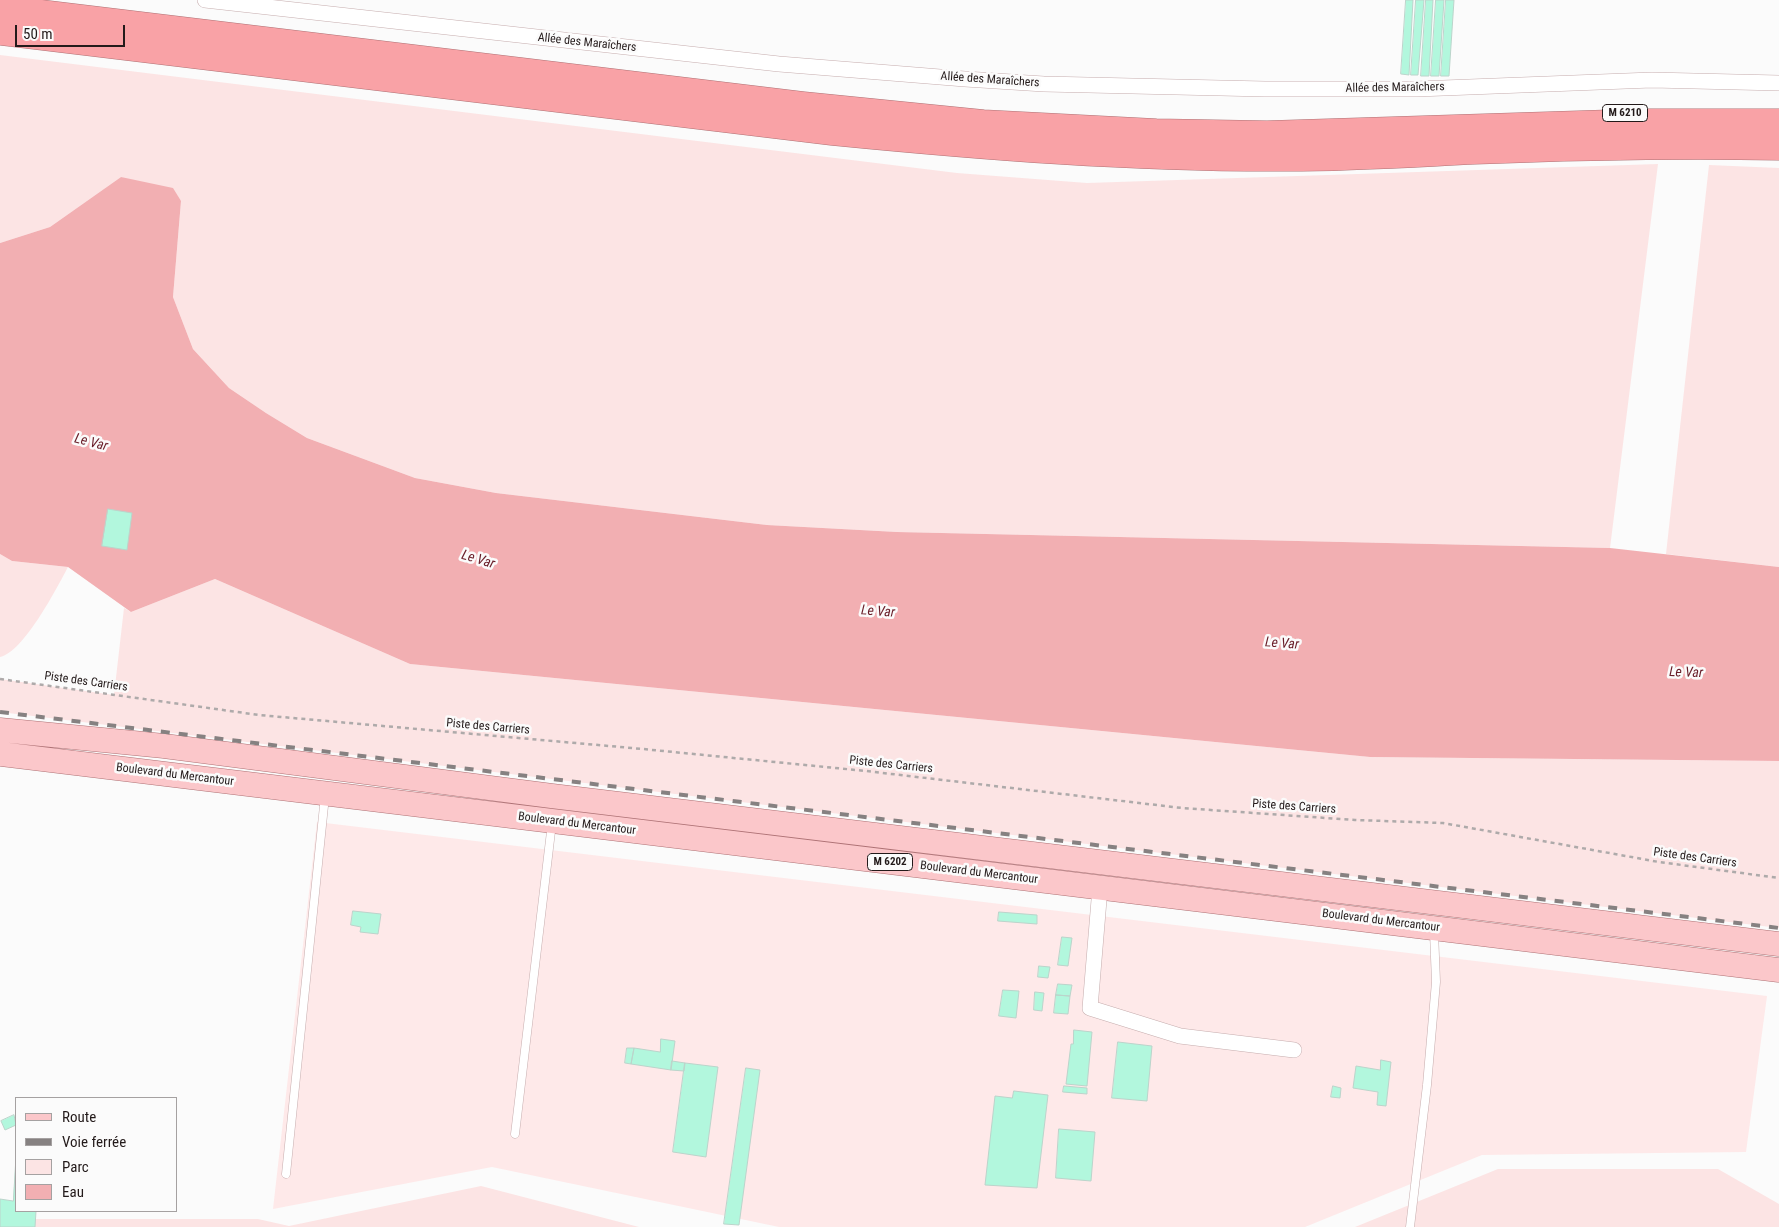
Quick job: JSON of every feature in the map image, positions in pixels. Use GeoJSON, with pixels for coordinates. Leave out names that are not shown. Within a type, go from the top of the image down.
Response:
{"type":"FeatureCollection","features":[{"type":"Feature","properties":{"kind":"highway"},"geometry":{"type":"LineString","coordinates":[[0,9],[803,106],[983,124],[1156,133],[1267,135],[1642,123],[1779,123]]}},
{"type":"Feature","properties":{"kind":"highway"},"geometry":{"type":"LineString","coordinates":[[0,31],[832,131],[940,142],[1050,150],[1290,158],[1674,144],[1779,146]]}},
{"type":"Feature","properties":{"kind":"highway","name":"M 6210"},"geometry":{"type":"LineString","coordinates":[[1471,128],[1645,111],[1779,114]]}},
{"type":"Feature","properties":{"kind":"main road","name":"Boulevard du Mercantour"},"geometry":{"type":"LineString","coordinates":[[0,730],[164,746],[562,797],[1779,944]]}},
{"type":"Feature","properties":{"kind":"main road","name":"Boulevard du Mercantour"},"geometry":{"type":"LineString","coordinates":[[0,754],[1779,970]]}},
{"type":"Feature","properties":{"kind":"street","name":"Allée des Maraîchers"},"geometry":{"type":"LineString","coordinates":[[205,0],[779,64],[1044,84],[1265,90],[1417,89],[1652,80],[1779,83]]}},
{"type":"Feature","properties":{"kind":"street"},"geometry":{"type":"LineString","coordinates":[[1100,888],[1090,1008],[1180,1036],[1294,1050]]}},
{"type":"Feature","properties":{"kind":"lane"},"geometry":{"type":"LineString","coordinates":[[286,1174],[325,794]]}},
{"type":"Feature","properties":{"kind":"lane"},"geometry":{"type":"LineString","coordinates":[[515,1134],[552,821]]}},
{"type":"Feature","properties":{"kind":"lane"},"geometry":{"type":"LineString","coordinates":[[1410,1227],[1427,1085],[1435,991],[1434,928]]}},
{"type":"Feature","properties":{"kind":"path","name":"Piste des Carriers"},"geometry":{"type":"LineString","coordinates":[[0,679],[259,715],[866,771],[1182,808],[1355,820],[1442,823],[1659,862],[1779,878]]}},
{"type":"Feature","properties":{"kind":"shaded area"},"geometry":{"type":"Polygon","coordinates":[[[317,822],[1767,996],[1746,1152],[1482,1155],[1305,1227],[779,1227],[492,1167],[273,1209],[317,822]]]}},
{"type":"Feature","properties":{"kind":"green space"},"geometry":{"type":"Polygon","coordinates":[[[0,55],[957,173],[1087,183],[1658,164],[1610,548],[897,532],[767,525],[496,493],[415,478],[307,438],[229,388],[193,349],[173,297],[181,201],[121,177],[50,227],[0,243],[0,55]]]}},
{"type":"Feature","properties":{"kind":"green space"},"geometry":{"type":"Polygon","coordinates":[[[1709,165],[1779,168],[1779,567],[1666,554],[1709,165]]]}},
{"type":"Feature","properties":{"kind":"green space"},"geometry":{"type":"Polygon","coordinates":[[[0,554],[12,561],[68,567],[48,604],[29,632],[9,653],[0,657],[0,554]]]}},
{"type":"Feature","properties":{"kind":"green space"},"geometry":{"type":"Polygon","coordinates":[[[215,579],[410,664],[1370,757],[1779,761],[1779,928],[0,712],[0,679],[114,695],[124,608],[131,612],[215,579]]]}},
{"type":"Feature","properties":{"kind":"green space"},"geometry":{"type":"Polygon","coordinates":[[[1498,1169],[1718,1169],[1779,1204],[1779,1227],[1355,1227],[1498,1169]]]}},
{"type":"Feature","properties":{"kind":"green space"},"geometry":{"type":"Polygon","coordinates":[[[481,1186],[639,1227],[0,1227],[0,1219],[258,1219],[289,1226],[481,1186]]]}},
{"type":"Feature","properties":{"kind":"water","name":"Le Var"},"geometry":{"type":"Polygon","coordinates":[[[121,177],[173,188],[181,201],[173,297],[193,349],[229,388],[307,438],[415,478],[496,493],[767,525],[897,532],[1610,548],[1779,567],[1779,761],[1370,757],[410,664],[215,579],[131,612],[68,567],[12,561],[0,554],[0,243],[50,227],[121,177]]]}},
{"type":"Feature","properties":{"kind":"building"},"geometry":{"type":"Polygon","coordinates":[[[1406,0],[1413,0],[1409,75],[1401,74],[1406,0]]]}},
{"type":"Feature","properties":{"kind":"building"},"geometry":{"type":"Polygon","coordinates":[[[1416,0],[1424,0],[1418,75],[1411,75],[1416,0]]]}},
{"type":"Feature","properties":{"kind":"building"},"geometry":{"type":"Polygon","coordinates":[[[1426,0],[1433,0],[1429,76],[1421,76],[1426,0]]]}},
{"type":"Feature","properties":{"kind":"building"},"geometry":{"type":"Polygon","coordinates":[[[1436,0],[1444,0],[1439,76],[1431,76],[1436,0]]]}},
{"type":"Feature","properties":{"kind":"building"},"geometry":{"type":"Polygon","coordinates":[[[1446,0],[1454,0],[1449,76],[1441,76],[1446,0]]]}},
{"type":"Feature","properties":{"kind":"building"},"geometry":{"type":"Polygon","coordinates":[[[108,509],[132,513],[127,550],[102,546],[108,509]]]}},
{"type":"Feature","properties":{"kind":"building"},"geometry":{"type":"Polygon","coordinates":[[[353,911],[381,914],[378,934],[360,932],[361,927],[351,925],[353,911]]]}},
{"type":"Feature","properties":{"kind":"building"},"geometry":{"type":"Polygon","coordinates":[[[999,912],[1037,915],[1037,924],[998,921],[999,912]]]}},
{"type":"Feature","properties":{"kind":"building"},"geometry":{"type":"Polygon","coordinates":[[[1062,937],[1072,938],[1068,966],[1058,965],[1062,937]]]}},
{"type":"Feature","properties":{"kind":"building"},"geometry":{"type":"Polygon","coordinates":[[[1039,966],[1050,967],[1048,978],[1038,977],[1039,966]]]}},
{"type":"Feature","properties":{"kind":"building"},"geometry":{"type":"Polygon","coordinates":[[[1058,984],[1072,985],[1070,996],[1056,995],[1058,984]]]}},
{"type":"Feature","properties":{"kind":"building"},"geometry":{"type":"Polygon","coordinates":[[[1003,990],[1019,991],[1016,1018],[999,1016],[1003,990]]]}},
{"type":"Feature","properties":{"kind":"building"},"geometry":{"type":"Polygon","coordinates":[[[1035,992],[1044,993],[1042,1011],[1034,1010],[1035,992]]]}},
{"type":"Feature","properties":{"kind":"building"},"geometry":{"type":"Polygon","coordinates":[[[1056,995],[1070,996],[1068,1014],[1054,1013],[1056,995]]]}},
{"type":"Feature","properties":{"kind":"building"},"geometry":{"type":"Polygon","coordinates":[[[1074,1030],[1092,1032],[1087,1086],[1066,1084],[1074,1030]]]}},
{"type":"Feature","properties":{"kind":"building"},"geometry":{"type":"Polygon","coordinates":[[[661,1039],[675,1041],[671,1070],[631,1064],[634,1048],[660,1052],[661,1039]]]}},
{"type":"Feature","properties":{"kind":"building"},"geometry":{"type":"Polygon","coordinates":[[[1118,1042],[1152,1046],[1147,1101],[1112,1098],[1118,1042]]]}},
{"type":"Feature","properties":{"kind":"building"},"geometry":{"type":"Polygon","coordinates":[[[627,1048],[634,1048],[631,1064],[625,1063],[627,1048]]]}},
{"type":"Feature","properties":{"kind":"building"},"geometry":{"type":"Polygon","coordinates":[[[1381,1060],[1391,1062],[1386,1106],[1377,1105],[1378,1092],[1353,1088],[1356,1066],[1380,1070],[1381,1060]]]}},
{"type":"Feature","properties":{"kind":"building"},"geometry":{"type":"Polygon","coordinates":[[[672,1061],[685,1063],[684,1071],[671,1070],[672,1061]]]}},
{"type":"Feature","properties":{"kind":"building"},"geometry":{"type":"Polygon","coordinates":[[[685,1063],[718,1067],[706,1157],[673,1152],[685,1063]]]}},
{"type":"Feature","properties":{"kind":"building"},"geometry":{"type":"Polygon","coordinates":[[[746,1068],[760,1070],[739,1225],[724,1224],[746,1068]]]}},
{"type":"Feature","properties":{"kind":"building"},"geometry":{"type":"Polygon","coordinates":[[[1064,1086],[1087,1088],[1087,1094],[1063,1092],[1064,1086]]]}},
{"type":"Feature","properties":{"kind":"building"},"geometry":{"type":"Polygon","coordinates":[[[1333,1086],[1341,1088],[1340,1098],[1331,1097],[1333,1086]]]}},
{"type":"Feature","properties":{"kind":"building"},"geometry":{"type":"Polygon","coordinates":[[[1014,1091],[1048,1095],[1037,1188],[985,1185],[995,1096],[1012,1098],[1014,1091]]]}},
{"type":"Feature","properties":{"kind":"building"},"geometry":{"type":"Polygon","coordinates":[[[14,1115],[15,1125],[5,1130],[1,1121],[14,1115]]]}},
{"type":"Feature","properties":{"kind":"building"},"geometry":{"type":"Polygon","coordinates":[[[1059,1129],[1095,1132],[1091,1181],[1056,1178],[1059,1129]]]}},
{"type":"Feature","properties":{"kind":"building"},"geometry":{"type":"Polygon","coordinates":[[[15,1172],[15,1212],[36,1212],[35,1227],[0,1227],[0,1199],[13,1201],[15,1172]]]}},
{"type":"Feature","properties":{"kind":"railway"},"geometry":{"type":"LineString","coordinates":[[0,712],[1779,928]]}}]}
